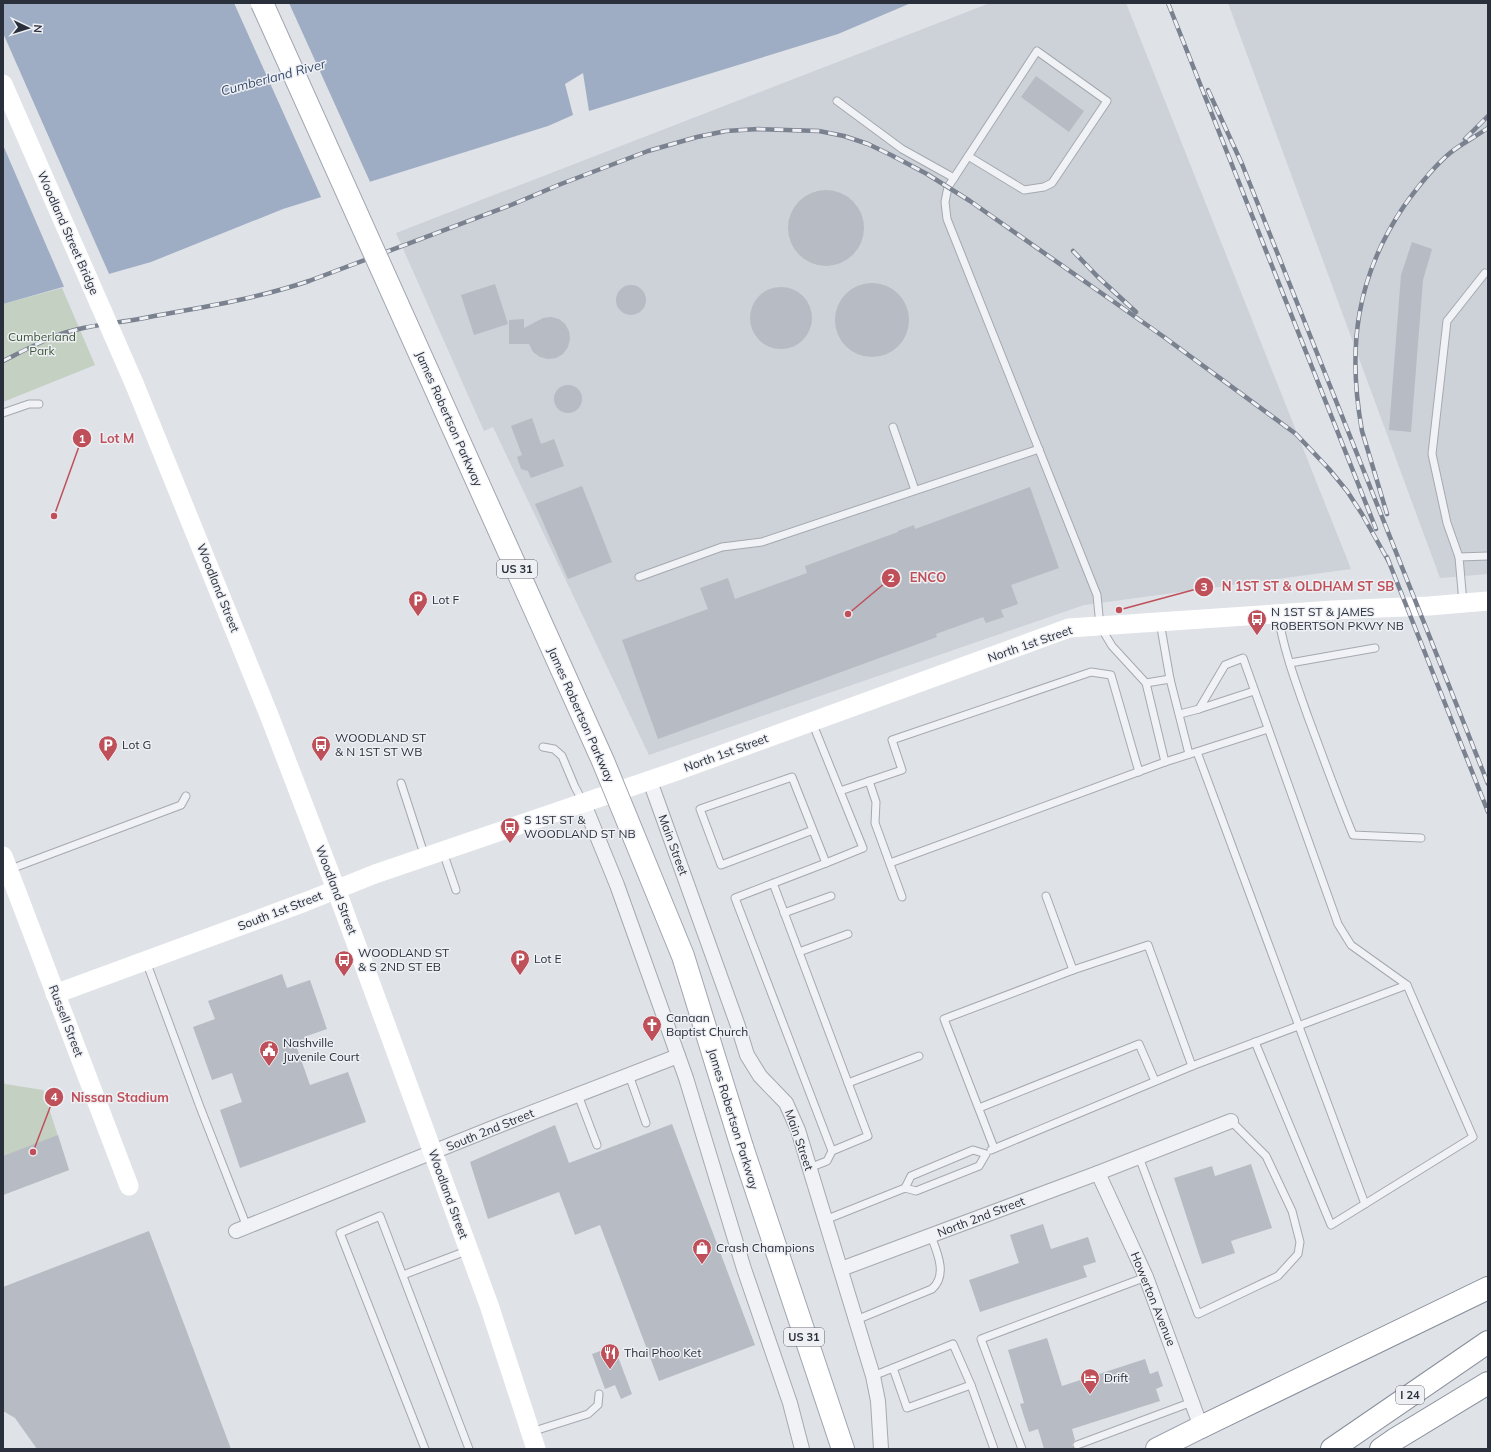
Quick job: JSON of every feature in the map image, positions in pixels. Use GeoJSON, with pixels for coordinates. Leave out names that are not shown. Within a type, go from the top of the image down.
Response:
{"type":"FeatureCollection","features":[{"type":"Feature","properties":{"kind":"main road","name":"James Robertson Parkway"},"geometry":{"type":"LineString","coordinates":[[262,3],[603,761],[683,956],[742,1147],[843,1449]]}},
{"type":"Feature","properties":{"kind":"main road"},"geometry":{"type":"LineString","coordinates":[[1157,1449],[1488,1288]]}},
{"type":"Feature","properties":{"kind":"main road","name":"I 24"},"geometry":{"type":"LineString","coordinates":[[1332,1449],[1488,1342]]}},
{"type":"Feature","properties":{"kind":"main road","name":"I 24"},"geometry":{"type":"LineString","coordinates":[[1381,1449],[1488,1383]]}},
{"type":"Feature","properties":{"kind":"street","name":"Woodland Street Bridge"},"geometry":{"type":"LineString","coordinates":[[3,84],[134,383]]}},
{"type":"Feature","properties":{"kind":"street","name":"Woodland Street"},"geometry":{"type":"LineString","coordinates":[[134,383],[263,701],[336,889],[500,1334],[534,1441]]}},
{"type":"Feature","properties":{"kind":"street","name":"North 1st Street"},"geometry":{"type":"LineString","coordinates":[[619,791],[1069,628],[1488,602]]}},
{"type":"Feature","properties":{"kind":"street","name":"Main Street"},"geometry":{"type":"LineString","coordinates":[[650,781],[736,1019],[747,1055],[760,1076],[786,1103],[798,1130],[873,1376],[878,1401],[881,1449]]}},
{"type":"Feature","properties":{"kind":"street","name":"South 1st Street"},"geometry":{"type":"LineString","coordinates":[[55,994],[336,889],[442,851],[619,791]]}},
{"type":"Feature","properties":{"kind":"street"},"geometry":{"type":"LineString","coordinates":[[584,804],[622,898],[692,1095],[744,1269],[790,1403],[802,1449]]}},
{"type":"Feature","properties":{"kind":"street","name":"Russell Street"},"geometry":{"type":"LineString","coordinates":[[6,863],[129,1186]]}},
{"type":"Feature","properties":{"kind":"street","name":"South 2nd Street"},"geometry":{"type":"LineString","coordinates":[[242,1229],[505,1123],[678,1056]]}},
{"type":"Feature","properties":{"kind":"street","name":"North 2nd Street"},"geometry":{"type":"LineString","coordinates":[[841,1269],[1122,1164],[1231,1121]]}},
{"type":"Feature","properties":{"kind":"street","name":"Howerton Avenue"},"geometry":{"type":"LineString","coordinates":[[1098,1173],[1146,1277],[1201,1427]]}},
{"type":"Feature","properties":{"kind":"lane"},"geometry":{"type":"LineString","coordinates":[[968,156],[1024,190],[1044,187],[1052,184],[1107,101],[1037,51],[968,156],[948,187],[945,202],[947,219],[1097,595],[1100,626],[1112,646],[1146,683],[1165,762]]}},
{"type":"Feature","properties":{"kind":"lane"},"geometry":{"type":"LineString","coordinates":[[837,101],[902,149],[954,178]]}},
{"type":"Feature","properties":{"kind":"lane"},"geometry":{"type":"LineString","coordinates":[[1463,603],[1459,557],[1447,523],[1432,454],[1447,321],[1485,274]]}},
{"type":"Feature","properties":{"kind":"lane"},"geometry":{"type":"LineString","coordinates":[[3,413],[29,404],[39,404]]}},
{"type":"Feature","properties":{"kind":"lane"},"geometry":{"type":"LineString","coordinates":[[893,426],[915,490]]}},
{"type":"Feature","properties":{"kind":"lane"},"geometry":{"type":"LineString","coordinates":[[639,577],[722,547],[762,542],[1039,449]]}},
{"type":"Feature","properties":{"kind":"lane"},"geometry":{"type":"LineString","coordinates":[[1459,557],[1488,556]]}},
{"type":"Feature","properties":{"kind":"lane"},"geometry":{"type":"LineString","coordinates":[[1278,614],[1281,634],[1290,663],[1334,790],[1352,835],[1421,838]]}},
{"type":"Feature","properties":{"kind":"lane"},"geometry":{"type":"LineString","coordinates":[[1160,622],[1170,679],[1190,754]]}},
{"type":"Feature","properties":{"kind":"lane"},"geometry":{"type":"LineString","coordinates":[[1290,663],[1375,648]]}},
{"type":"Feature","properties":{"kind":"lane"},"geometry":{"type":"LineString","coordinates":[[1199,708],[1226,665],[1243,658],[1338,924],[1351,945],[1407,985],[1474,1137],[1331,1225],[1255,1042]]}},
{"type":"Feature","properties":{"kind":"lane"},"geometry":{"type":"LineString","coordinates":[[840,791],[902,770],[892,740],[1091,672],[1111,675],[1139,772]]}},
{"type":"Feature","properties":{"kind":"lane"},"geometry":{"type":"LineString","coordinates":[[1146,683],[1170,679]]}},
{"type":"Feature","properties":{"kind":"lane"},"geometry":{"type":"LineString","coordinates":[[1180,714],[1254,691]]}},
{"type":"Feature","properties":{"kind":"lane"},"geometry":{"type":"LineString","coordinates":[[812,722],[863,848],[735,898],[832,1151]]}},
{"type":"Feature","properties":{"kind":"lane"},"geometry":{"type":"LineString","coordinates":[[890,863],[1165,762],[1268,729]]}},
{"type":"Feature","properties":{"kind":"lane"},"geometry":{"type":"LineString","coordinates":[[543,747],[554,749],[562,756],[584,804]]}},
{"type":"Feature","properties":{"kind":"lane"},"geometry":{"type":"LineString","coordinates":[[1197,752],[1365,1204]]}},
{"type":"Feature","properties":{"kind":"lane"},"geometry":{"type":"LineString","coordinates":[[813,830],[721,866],[700,809],[792,777],[813,830],[826,863]]}},
{"type":"Feature","properties":{"kind":"lane"},"geometry":{"type":"LineString","coordinates":[[868,781],[876,802],[875,823],[902,897]]}},
{"type":"Feature","properties":{"kind":"lane"},"geometry":{"type":"LineString","coordinates":[[401,783],[425,857]]}},
{"type":"Feature","properties":{"kind":"lane"},"geometry":{"type":"LineString","coordinates":[[6,863],[181,805],[186,796]]}},
{"type":"Feature","properties":{"kind":"lane"},"geometry":{"type":"LineString","coordinates":[[442,851],[456,890]]}},
{"type":"Feature","properties":{"kind":"lane"},"geometry":{"type":"LineString","coordinates":[[773,883],[868,1136],[832,1151],[827,1161],[810,1168]]}},
{"type":"Feature","properties":{"kind":"lane"},"geometry":{"type":"LineString","coordinates":[[784,913],[831,896]]}},
{"type":"Feature","properties":{"kind":"lane"},"geometry":{"type":"LineString","coordinates":[[1046,896],[1074,970]]}},
{"type":"Feature","properties":{"kind":"lane"},"geometry":{"type":"LineString","coordinates":[[799,952],[848,934]]}},
{"type":"Feature","properties":{"kind":"lane"},"geometry":{"type":"LineString","coordinates":[[994,1148],[944,1019],[1074,970],[1148,945],[1192,1066]]}},
{"type":"Feature","properties":{"kind":"lane"},"geometry":{"type":"LineString","coordinates":[[146,961],[200,1107],[242,1229]]}},
{"type":"Feature","properties":{"kind":"lane"},"geometry":{"type":"LineString","coordinates":[[826,1220],[905,1188],[916,1191],[979,1166],[986,1154],[994,1148],[1192,1066],[1407,985]]}},
{"type":"Feature","properties":{"kind":"lane"},"geometry":{"type":"LineString","coordinates":[[979,1108],[1139,1044],[1155,1082]]}},
{"type":"Feature","properties":{"kind":"lane"},"geometry":{"type":"LineString","coordinates":[[848,1083],[919,1056]]}},
{"type":"Feature","properties":{"kind":"lane"},"geometry":{"type":"LineString","coordinates":[[629,1075],[646,1123]]}},
{"type":"Feature","properties":{"kind":"lane"},"geometry":{"type":"LineString","coordinates":[[578,1095],[597,1144]]}},
{"type":"Feature","properties":{"kind":"lane"},"geometry":{"type":"LineString","coordinates":[[1139,1157],[1198,1314],[1278,1276],[1298,1254],[1300,1242],[1292,1211],[1266,1156],[1231,1121]]}},
{"type":"Feature","properties":{"kind":"lane"},"geometry":{"type":"LineString","coordinates":[[905,1188],[910,1176],[973,1150],[986,1154]]}},
{"type":"Feature","properties":{"kind":"lane"},"geometry":{"type":"LineString","coordinates":[[425,1449],[340,1234],[380,1216],[404,1275],[469,1449]]}},
{"type":"Feature","properties":{"kind":"lane"},"geometry":{"type":"LineString","coordinates":[[856,1320],[932,1289],[938,1284],[940,1272],[939,1257],[931,1236]]}},
{"type":"Feature","properties":{"kind":"lane"},"geometry":{"type":"LineString","coordinates":[[404,1275],[469,1250]]}},
{"type":"Feature","properties":{"kind":"lane"},"geometry":{"type":"LineString","coordinates":[[1022,1449],[981,1339],[1146,1277]]}},
{"type":"Feature","properties":{"kind":"lane"},"geometry":{"type":"LineString","coordinates":[[873,1376],[952,1344],[971,1385],[994,1449]]}},
{"type":"Feature","properties":{"kind":"lane"},"geometry":{"type":"LineString","coordinates":[[893,1368],[907,1408],[971,1385]]}},
{"type":"Feature","properties":{"kind":"lane"},"geometry":{"type":"LineString","coordinates":[[534,1441],[588,1414],[598,1405],[599,1394]]}},
{"type":"Feature","properties":{"kind":"lane"},"geometry":{"type":"LineString","coordinates":[[1077,1445],[1192,1402]]}},
{"type":"Feature","properties":{"kind":"shaded area"},"geometry":{"type":"Polygon","coordinates":[[[990,3],[1126,3],[1351,569],[1084,605],[649,755],[493,427],[484,431],[396,233],[990,3]]]}},
{"type":"Feature","properties":{"kind":"shaded area"},"geometry":{"type":"Polygon","coordinates":[[[1228,3],[1488,3],[1488,574],[1440,578],[1228,3]]]}},
{"type":"Feature","properties":{"kind":"green space","name":"Cumberland Park"},"geometry":{"type":"Polygon","coordinates":[[[62,288],[95,365],[3,402],[3,304],[62,288]]]}},
{"type":"Feature","properties":{"kind":"green space"},"geometry":{"type":"Polygon","coordinates":[[[3,1079],[5,1084],[43,1090],[69,1170],[3,1195],[3,1079]]]}},
{"type":"Feature","properties":{"kind":"water","name":"Cumberland River"},"geometry":{"type":"Polygon","coordinates":[[[3,3],[911,3],[838,34],[589,111],[583,73],[565,84],[573,115],[548,126],[283,209],[151,262],[3,304],[3,3]]]}},
{"type":"Feature","properties":{"kind":"pier"},"geometry":{"type":"Polygon","coordinates":[[[234,3],[289,3],[371,184],[322,199],[234,3]]]}},
{"type":"Feature","properties":{"kind":"pier"},"geometry":{"type":"Polygon","coordinates":[[[3,33],[110,276],[65,289],[3,145],[3,33]]]}},
{"type":"Feature","properties":{"kind":"building"},"geometry":{"type":"Polygon","coordinates":[[[1036,76],[1084,111],[1069,132],[1021,97],[1036,76]]]}},
{"type":"Feature","properties":{"kind":"building"},"geometry":{"type":"Polygon","coordinates":[[[826,190],[841,193],[853,201],[861,213],[864,228],[861,243],[853,255],[841,263],[826,266],[811,263],[799,255],[791,243],[788,228],[791,213],[799,201],[811,193],[826,190]]]}},
{"type":"Feature","properties":{"kind":"building"},"geometry":{"type":"Polygon","coordinates":[[[1412,242],[1432,249],[1423,280],[1411,432],[1389,430],[1401,275],[1412,242]]]}},
{"type":"Feature","properties":{"kind":"building"},"geometry":{"type":"Polygon","coordinates":[[[872,283],[886,286],[898,294],[906,306],[909,320],[906,334],[898,346],[886,354],[872,357],[858,354],[846,346],[838,334],[835,320],[838,306],[846,294],[858,286],[872,283]]]}},
{"type":"Feature","properties":{"kind":"building"},"geometry":{"type":"Polygon","coordinates":[[[495,284],[508,324],[474,335],[461,295],[495,284]]]}},
{"type":"Feature","properties":{"kind":"building"},"geometry":{"type":"Polygon","coordinates":[[[631,285],[637,286],[645,294],[645,306],[637,314],[631,315],[625,314],[617,306],[616,300],[617,294],[625,286],[631,285]]]}},
{"type":"Feature","properties":{"kind":"building"},"geometry":{"type":"Polygon","coordinates":[[[781,287],[793,290],[803,296],[809,306],[812,318],[809,330],[803,340],[793,346],[781,349],[769,346],[759,340],[753,330],[750,318],[753,306],[759,296],[769,290],[781,287]]]}},
{"type":"Feature","properties":{"kind":"building"},"geometry":{"type":"Polygon","coordinates":[[[551,317],[559,319],[565,324],[569,331],[570,339],[568,347],[563,354],[556,358],[548,359],[540,357],[533,352],[529,344],[509,344],[509,320],[524,319],[524,328],[543,318],[551,317]]]}},
{"type":"Feature","properties":{"kind":"building"},"geometry":{"type":"Polygon","coordinates":[[[568,385],[574,386],[578,389],[581,393],[581,405],[578,409],[574,412],[568,413],[562,412],[558,409],[555,405],[554,399],[555,393],[558,389],[562,386],[568,385]]]}},
{"type":"Feature","properties":{"kind":"building"},"geometry":{"type":"Polygon","coordinates":[[[532,418],[541,444],[554,439],[564,466],[531,478],[528,471],[521,469],[517,457],[522,455],[511,426],[532,418]]]}},
{"type":"Feature","properties":{"kind":"building"},"geometry":{"type":"Polygon","coordinates":[[[582,486],[612,562],[568,579],[535,504],[582,486]]]}},
{"type":"Feature","properties":{"kind":"building"},"geometry":{"type":"Polygon","coordinates":[[[1030,487],[1059,568],[1011,585],[1018,604],[1001,610],[1004,617],[986,623],[983,617],[936,634],[937,637],[658,739],[622,640],[708,609],[700,588],[728,578],[735,599],[807,573],[805,566],[914,525],[915,529],[1030,487]]]}},
{"type":"Feature","properties":{"kind":"building"},"geometry":{"type":"Polygon","coordinates":[[[282,974],[287,988],[310,980],[327,1029],[304,1037],[307,1044],[297,1048],[310,1085],[348,1072],[366,1122],[240,1168],[220,1110],[242,1102],[232,1073],[212,1080],[193,1027],[215,1019],[208,1001],[282,974]]]}},
{"type":"Feature","properties":{"kind":"building"},"geometry":{"type":"Polygon","coordinates":[[[672,1124],[755,1345],[659,1381],[600,1225],[575,1235],[559,1192],[488,1219],[470,1162],[555,1125],[569,1163],[672,1124]]]}},
{"type":"Feature","properties":{"kind":"building"},"geometry":{"type":"Polygon","coordinates":[[[58,1135],[69,1170],[3,1195],[3,1156],[58,1135]]]}},
{"type":"Feature","properties":{"kind":"building"},"geometry":{"type":"Polygon","coordinates":[[[1251,1164],[1272,1228],[1231,1241],[1235,1253],[1202,1264],[1174,1178],[1212,1166],[1215,1176],[1251,1164]]]}},
{"type":"Feature","properties":{"kind":"building"},"geometry":{"type":"Polygon","coordinates":[[[1043,1224],[1051,1249],[1088,1237],[1096,1262],[1083,1266],[1087,1277],[980,1312],[969,1280],[1019,1263],[1010,1235],[1043,1224]]]}},
{"type":"Feature","properties":{"kind":"building"},"geometry":{"type":"Polygon","coordinates":[[[149,1231],[231,1449],[37,1449],[15,1418],[3,1411],[3,1287],[149,1231]]]}},
{"type":"Feature","properties":{"kind":"building","name":"Drift"},"geometry":{"type":"Polygon","coordinates":[[[1047,1338],[1062,1386],[1145,1359],[1150,1374],[1158,1371],[1163,1386],[1156,1389],[1160,1401],[1072,1429],[1075,1440],[1072,1445],[1074,1449],[1044,1449],[1038,1429],[1029,1432],[1020,1404],[1024,1403],[1008,1350],[1047,1338]]]}},
{"type":"Feature","properties":{"kind":"building","name":"Thai Phoo Ket"},"geometry":{"type":"Polygon","coordinates":[[[614,1346],[632,1394],[621,1399],[615,1385],[605,1389],[592,1354],[614,1346]]]}},
{"type":"Feature","properties":{"kind":"railway"},"geometry":{"type":"LineString","coordinates":[[1168,3],[1376,529]]}},
{"type":"Feature","properties":{"kind":"railway"},"geometry":{"type":"LineString","coordinates":[[1208,90],[1242,164],[1488,784]]}},
{"type":"Feature","properties":{"kind":"railway"},"geometry":{"type":"LineString","coordinates":[[1465,139],[1488,116]]}},
{"type":"Feature","properties":{"kind":"railway"},"geometry":{"type":"LineString","coordinates":[[1387,514],[1362,431],[1355,371],[1359,314],[1366,287],[1375,259],[1388,233],[1414,192],[1443,159],[1488,128]]}},
{"type":"Feature","properties":{"kind":"railway"},"geometry":{"type":"LineString","coordinates":[[3,361],[63,333],[74,330],[224,303],[288,288],[511,205],[561,184],[648,151],[697,137],[726,131],[758,129],[819,131],[844,136],[868,144],[927,174],[970,201],[1164,337],[1296,434],[1329,469],[1347,491],[1362,514],[1389,562]]}},
{"type":"Feature","properties":{"kind":"railway"},"geometry":{"type":"LineString","coordinates":[[1073,251],[1098,277],[1136,312]]}},
{"type":"Feature","properties":{"kind":"railway"},"geometry":{"type":"LineString","coordinates":[[1387,557],[1488,812]]}},
{"type":"Feature","properties":{"kind":"place","name":"Lot M"},"geometry":{"type":"Point","coordinates":[54,516]}},
{"type":"Feature","properties":{"kind":"place","name":"N 1ST ST & OLDHAM ST SB"},"geometry":{"type":"Point","coordinates":[1119,610]}},
{"type":"Feature","properties":{"kind":"place","name":"ENCO"},"geometry":{"type":"Point","coordinates":[848,614]}},
{"type":"Feature","properties":{"kind":"place","name":"Lot F"},"geometry":{"type":"Point","coordinates":[418,617]}},
{"type":"Feature","properties":{"kind":"place","name":"N 1ST ST & JAMES ROBERTSON PKWY NB"},"geometry":{"type":"Point","coordinates":[1257,636]}},
{"type":"Feature","properties":{"kind":"place","name":"Lot G"},"geometry":{"type":"Point","coordinates":[108,762]}},
{"type":"Feature","properties":{"kind":"place","name":"WOODLAND ST & N 1ST ST WB"},"geometry":{"type":"Point","coordinates":[321,762]}},
{"type":"Feature","properties":{"kind":"place","name":"S 1ST ST & WOODLAND ST NB"},"geometry":{"type":"Point","coordinates":[510,844]}},
{"type":"Feature","properties":{"kind":"place","name":"Lot E"},"geometry":{"type":"Point","coordinates":[520,976]}},
{"type":"Feature","properties":{"kind":"place","name":"WOODLAND ST & S 2ND ST EB"},"geometry":{"type":"Point","coordinates":[344,977]}},
{"type":"Feature","properties":{"kind":"place","name":"Canaan Baptist Church"},"geometry":{"type":"Point","coordinates":[652,1042]}},
{"type":"Feature","properties":{"kind":"place","name":"Nashville Juvenile Court"},"geometry":{"type":"Point","coordinates":[269,1067]}},
{"type":"Feature","properties":{"kind":"place","name":"Nissan Stadium"},"geometry":{"type":"Point","coordinates":[33,1152]}},
{"type":"Feature","properties":{"kind":"place","name":"Crash Champions"},"geometry":{"type":"Point","coordinates":[702,1265]}},
{"type":"Feature","properties":{"kind":"place","name":"Thai Phoo Ket"},"geometry":{"type":"Point","coordinates":[610,1370]}},
{"type":"Feature","properties":{"kind":"place","name":"Drift"},"geometry":{"type":"Point","coordinates":[1090,1395]}}]}
